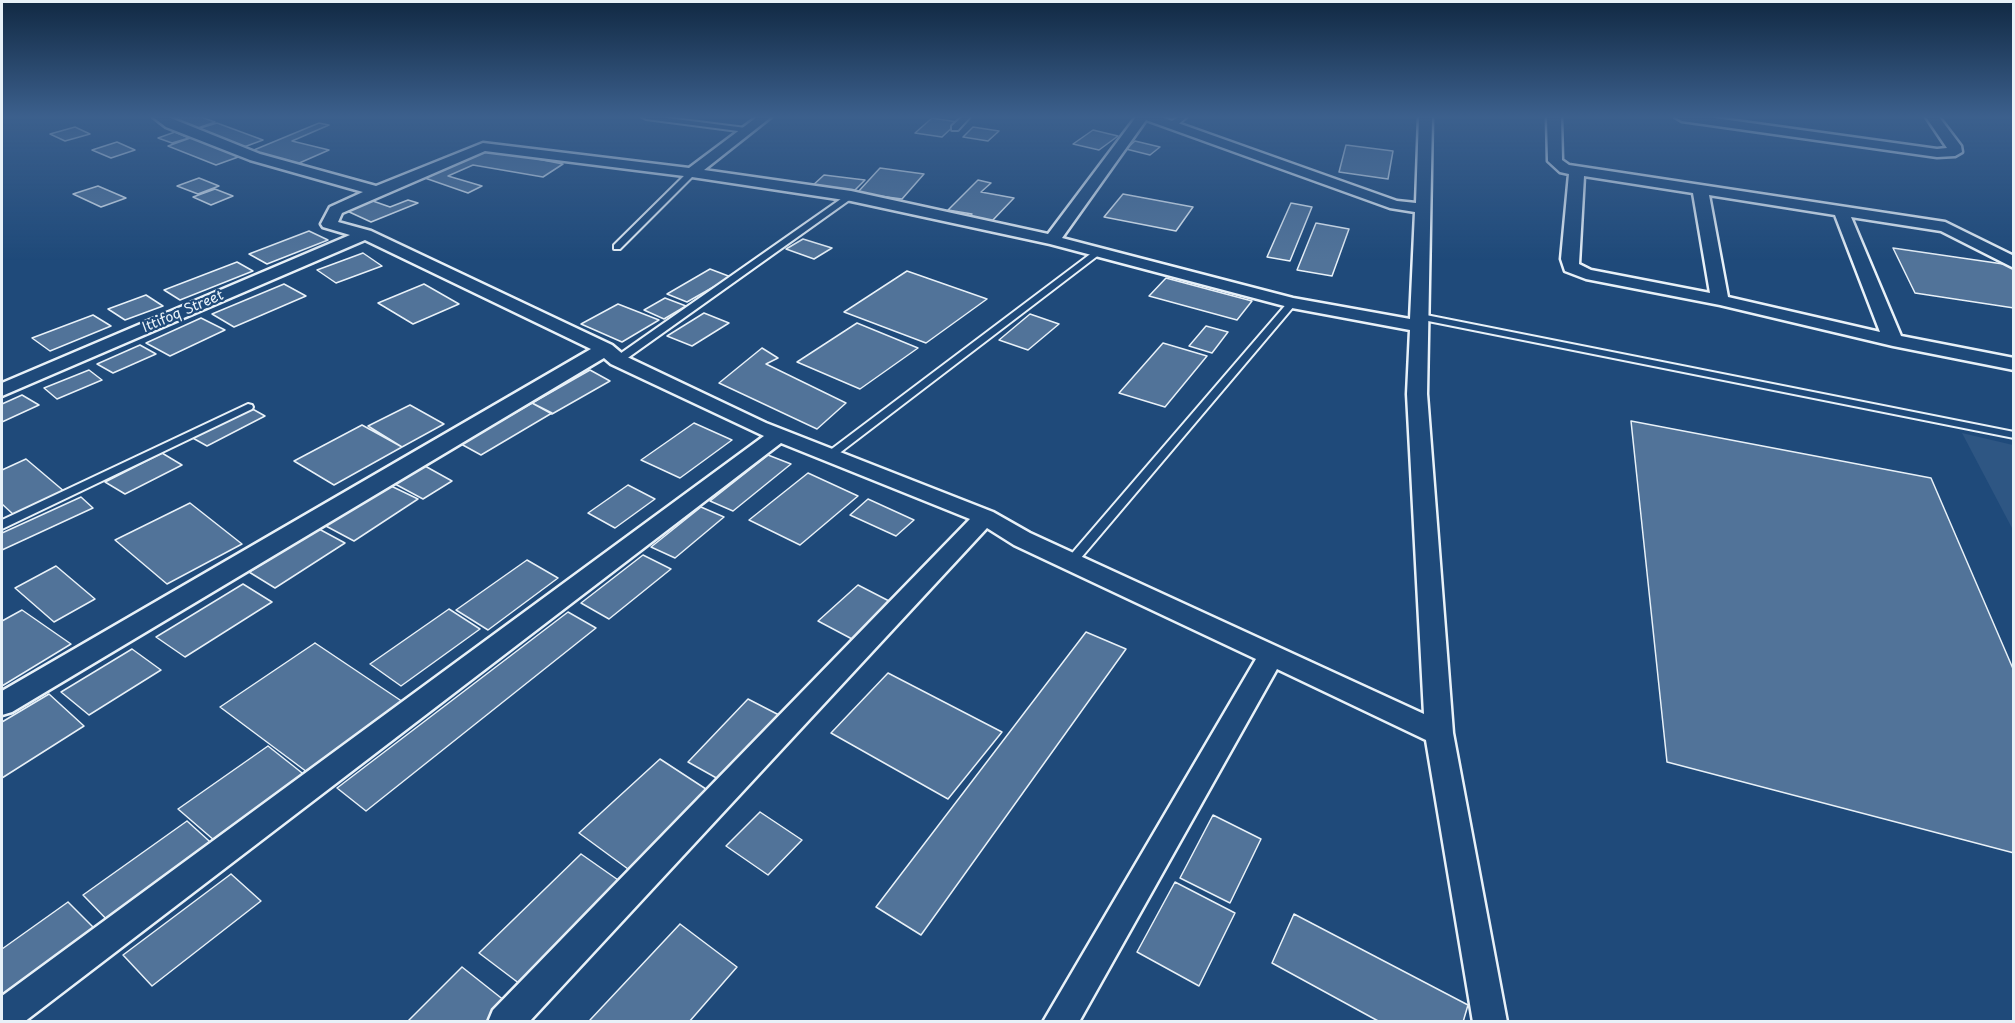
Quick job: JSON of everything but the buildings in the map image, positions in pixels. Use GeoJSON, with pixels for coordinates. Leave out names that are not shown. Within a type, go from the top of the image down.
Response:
{"type":"FeatureCollection","features":[{"type":"Feature","properties":{"kind":"street"},"geometry":{"type":"LineString","coordinates":[[283,165],[377,191]]}},
{"type":"Feature","properties":{"kind":"street"},"geometry":{"type":"LineString","coordinates":[[440,165],[335,210],[330,224],[364,234],[778,436],[985,517],[1022,539],[1439,733]]}},
{"type":"Feature","properties":{"kind":"street"},"geometry":{"type":"LineString","coordinates":[[626,165],[851,196],[1052,240],[1292,303],[1420,321]]}},
{"type":"Feature","properties":{"kind":"street"},"geometry":{"type":"LineString","coordinates":[[692,173],[702,165]]}},
{"type":"Feature","properties":{"kind":"street"},"geometry":{"type":"LineString","coordinates":[[1052,240],[1107,165]]}},
{"type":"Feature","properties":{"kind":"street"},"geometry":{"type":"LineString","coordinates":[[1292,165],[1395,205],[1422,208]]}},
{"type":"Feature","properties":{"kind":"street"},"geometry":{"type":"LineString","coordinates":[[1424,165],[1417,394],[1439,733],[1490,1022]]}},
{"type":"Feature","properties":{"kind":"street"},"geometry":{"type":"LineString","coordinates":[[1560,165],[1565,169],[1577,171],[1945,227],[2013,263]]}},
{"type":"Feature","properties":{"kind":"street"},"geometry":{"type":"LineString","coordinates":[[1577,171],[1569,259],[1571,267],[1586,273],[2013,364]]}},
{"type":"Feature","properties":{"kind":"street"},"geometry":{"type":"LineString","coordinates":[[1700,190],[1720,300]]}},
{"type":"Feature","properties":{"kind":"street"},"geometry":{"type":"LineString","coordinates":[[1841,211],[1893,339]]}},
{"type":"Feature","properties":{"kind":"street","name":"Ittifoq Street"},"geometry":{"type":"LineString","coordinates":[[2,390],[364,234]]}},
{"type":"Feature","properties":{"kind":"street"},"geometry":{"type":"LineString","coordinates":[[2,704],[612,355]]}},
{"type":"Feature","properties":{"kind":"street"},"geometry":{"type":"LineString","coordinates":[[2,1017],[778,436]]}},
{"type":"Feature","properties":{"kind":"street"},"geometry":{"type":"LineString","coordinates":[[505,1022],[985,517]]}},
{"type":"Feature","properties":{"kind":"street"},"geometry":{"type":"LineString","coordinates":[[1060,1022],[1272,655]]}},
{"type":"Feature","properties":{"kind":"lane"},"geometry":{"type":"LineString","coordinates":[[617,247],[692,173]]}},
{"type":"Feature","properties":{"kind":"lane"},"geometry":{"type":"LineString","coordinates":[[612,355],[851,196]]}},
{"type":"Feature","properties":{"kind":"lane"},"geometry":{"type":"LineString","coordinates":[[829,456],[1097,252]]}},
{"type":"Feature","properties":{"kind":"lane"},"geometry":{"type":"LineString","coordinates":[[1071,562],[1292,303]]}},
{"type":"Feature","properties":{"kind":"lane"},"geometry":{"type":"LineString","coordinates":[[1420,321],[2013,435]]}},
{"type":"Feature","properties":{"kind":"lane"},"geometry":{"type":"LineString","coordinates":[[2,525],[248,407]]}},
{"type":"Feature","properties":{"kind":"shaded area"},"geometry":{"type":"Polygon","coordinates":[[[1962,433],[2013,445],[2013,530],[1962,433]]]}}]}
